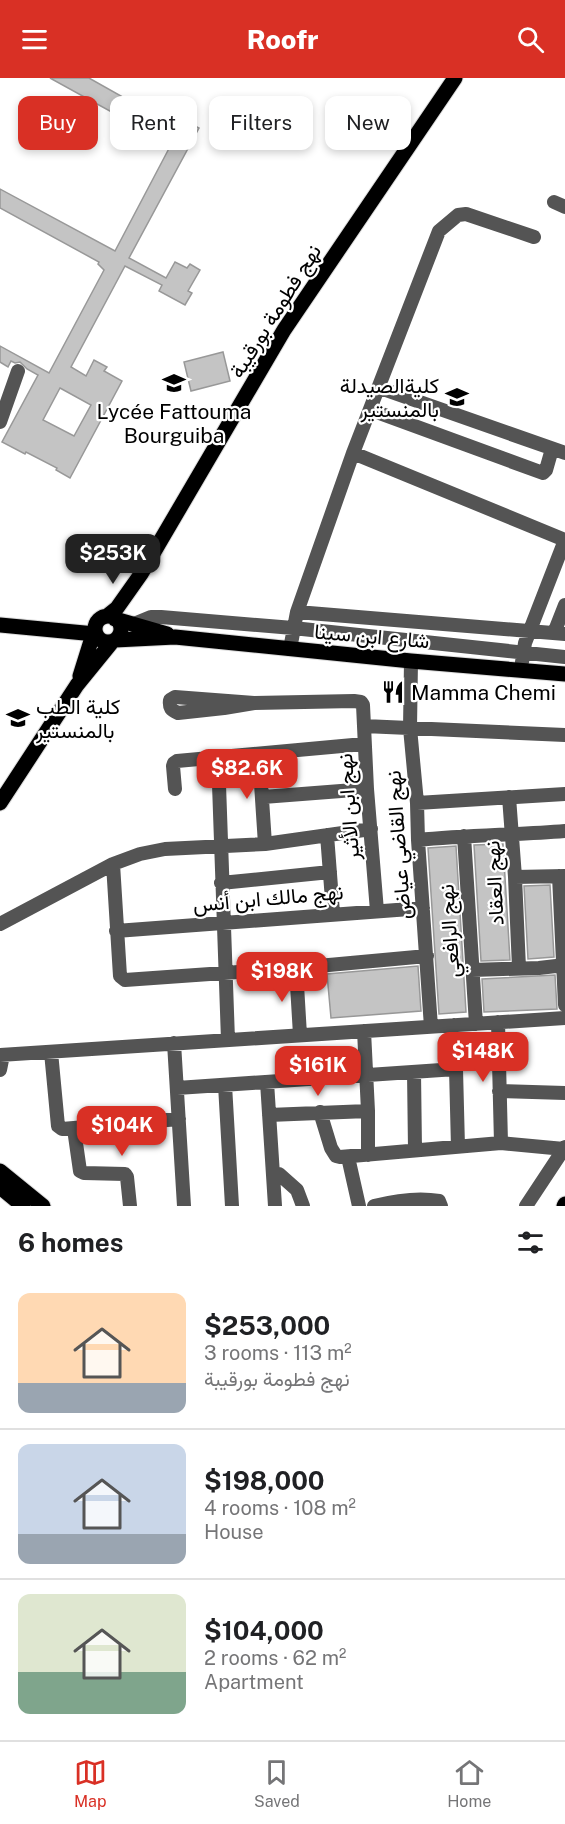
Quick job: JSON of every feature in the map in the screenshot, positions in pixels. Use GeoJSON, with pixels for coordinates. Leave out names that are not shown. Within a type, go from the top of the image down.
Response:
{"type":"FeatureCollection","features":[{"type":"Feature","properties":{"kind":"main road","name":"نهج فطومة بورقيبة"},"geometry":{"type":"LineString","coordinates":[[0,803],[77,685],[90,644],[112,628],[117,608],[141,574],[284,330],[455,78]]}},
{"type":"Feature","properties":{"kind":"main road"},"geometry":{"type":"LineString","coordinates":[[0,625],[57,630],[86,625],[175,637]]}},
{"type":"Feature","properties":{"kind":"main road"},"geometry":{"type":"LineString","coordinates":[[112,628],[175,637]]}},
{"type":"Feature","properties":{"kind":"main road","name":"شارع ابن سينا"},"geometry":{"type":"LineString","coordinates":[[175,637],[565,674]]}},
{"type":"Feature","properties":{"kind":"main road"},"geometry":{"type":"LineString","coordinates":[[0,1171],[43,1206]]}},
{"type":"Feature","properties":{"kind":"main road"},"geometry":{"type":"LineString","coordinates":[[0,1187],[15,1204]]}},
{"type":"Feature","properties":{"kind":"street"},"geometry":{"type":"LineString","coordinates":[[290,649],[297,612],[354,453],[439,231],[458,215],[466,214],[534,237]]}},
{"type":"Feature","properties":{"kind":"street"},"geometry":{"type":"LineString","coordinates":[[0,422],[18,370]]}},
{"type":"Feature","properties":{"kind":"street"},"geometry":{"type":"LineString","coordinates":[[371,410],[543,474],[558,451],[380,388]]}},
{"type":"Feature","properties":{"kind":"street"},"geometry":{"type":"LineString","coordinates":[[354,453],[565,540],[522,653],[522,670]]}},
{"type":"Feature","properties":{"kind":"street"},"geometry":{"type":"LineString","coordinates":[[297,612],[559,634],[565,605]]}},
{"type":"Feature","properties":{"kind":"street"},"geometry":{"type":"LineString","coordinates":[[112,628],[151,617],[293,628],[565,657]]}},
{"type":"Feature","properties":{"kind":"street","name":"نهج القاضي عياض"},"geometry":{"type":"LineString","coordinates":[[411,661],[410,728],[432,1027]]}},
{"type":"Feature","properties":{"kind":"street"},"geometry":{"type":"LineString","coordinates":[[175,697],[254,703],[178,713],[169,707],[170,700],[175,697]]}},
{"type":"Feature","properties":{"kind":"street","name":"نهج ابن الأثير"},"geometry":{"type":"LineString","coordinates":[[254,703],[361,702],[363,705],[377,911]]}},
{"type":"Feature","properties":{"kind":"street"},"geometry":{"type":"LineString","coordinates":[[364,726],[565,735]]}},
{"type":"Feature","properties":{"kind":"street"},"geometry":{"type":"LineString","coordinates":[[175,789],[174,763],[177,761],[364,744]]}},
{"type":"Feature","properties":{"kind":"street"},"geometry":{"type":"LineString","coordinates":[[259,754],[265,844]]}},
{"type":"Feature","properties":{"kind":"street"},"geometry":{"type":"LineString","coordinates":[[218,756],[228,1040]]}},
{"type":"Feature","properties":{"kind":"street"},"geometry":{"type":"LineString","coordinates":[[263,797],[367,789]]}},
{"type":"Feature","properties":{"kind":"street"},"geometry":{"type":"LineString","coordinates":[[417,803],[565,794]]}},
{"type":"Feature","properties":{"kind":"street","name":"نهج العقاد"},"geometry":{"type":"LineString","coordinates":[[509,797],[519,968]]}},
{"type":"Feature","properties":{"kind":"street"},"geometry":{"type":"LineString","coordinates":[[0,924],[113,864],[134,856],[165,849],[265,844],[371,829]]}},
{"type":"Feature","properties":{"kind":"street"},"geometry":{"type":"LineString","coordinates":[[418,840],[565,831]]}},
{"type":"Feature","properties":{"kind":"street"},"geometry":{"type":"LineString","coordinates":[[327,835],[333,914]]}},
{"type":"Feature","properties":{"kind":"street","name":"نهج الرافعي"},"geometry":{"type":"LineString","coordinates":[[464,836],[476,1024]]}},
{"type":"Feature","properties":{"kind":"street"},"geometry":{"type":"LineString","coordinates":[[113,864],[120,976],[125,980],[427,956]]}},
{"type":"Feature","properties":{"kind":"street"},"geometry":{"type":"LineString","coordinates":[[221,883],[330,872]]}},
{"type":"Feature","properties":{"kind":"street"},"geometry":{"type":"LineString","coordinates":[[515,877],[562,876],[565,1005]]}},
{"type":"Feature","properties":{"kind":"street","name":"نهج مالك ابن أنس"},"geometry":{"type":"LineString","coordinates":[[116,931],[423,908]]}},
{"type":"Feature","properties":{"kind":"street"},"geometry":{"type":"LineString","coordinates":[[472,970],[564,965]]}},
{"type":"Feature","properties":{"kind":"street"},"geometry":{"type":"LineString","coordinates":[[296,968],[300,1035]]}},
{"type":"Feature","properties":{"kind":"street"},"geometry":{"type":"LineString","coordinates":[[0,1070],[2,1055],[565,1018]]}},
{"type":"Feature","properties":{"kind":"street"},"geometry":{"type":"LineString","coordinates":[[498,1022],[501,1143]]}},
{"type":"Feature","properties":{"kind":"street"},"geometry":{"type":"LineString","coordinates":[[454,1025],[458,1147]]}},
{"type":"Feature","properties":{"kind":"street"},"geometry":{"type":"LineString","coordinates":[[364,1031],[368,1155]]}},
{"type":"Feature","properties":{"kind":"street"},"geometry":{"type":"LineString","coordinates":[[174,1043],[184,1206]]}},
{"type":"Feature","properties":{"kind":"street"},"geometry":{"type":"LineString","coordinates":[[51,1052],[58,1126],[62,1129],[179,1119]]}},
{"type":"Feature","properties":{"kind":"street"},"geometry":{"type":"LineString","coordinates":[[177,1088],[456,1069]]}},
{"type":"Feature","properties":{"kind":"street"},"geometry":{"type":"LineString","coordinates":[[414,1072],[415,1150]]}},
{"type":"Feature","properties":{"kind":"street"},"geometry":{"type":"LineString","coordinates":[[267,1082],[275,1206]]}},
{"type":"Feature","properties":{"kind":"street"},"geometry":{"type":"LineString","coordinates":[[225,1085],[232,1206]]}},
{"type":"Feature","properties":{"kind":"street"},"geometry":{"type":"LineString","coordinates":[[499,1091],[565,1093]]}},
{"type":"Feature","properties":{"kind":"street"},"geometry":{"type":"LineString","coordinates":[[269,1115],[368,1111]]}},
{"type":"Feature","properties":{"kind":"street"},"geometry":{"type":"LineString","coordinates":[[320,1112],[333,1152],[340,1157],[501,1143],[564,1148],[526,1206]]}},
{"type":"Feature","properties":{"kind":"street"},"geometry":{"type":"LineString","coordinates":[[74,1129],[80,1171],[125,1174],[130,1206]]}},
{"type":"Feature","properties":{"kind":"street"},"geometry":{"type":"LineString","coordinates":[[348,1157],[359,1206]]}},
{"type":"Feature","properties":{"kind":"street"},"geometry":{"type":"LineString","coordinates":[[273,1174],[279,1174],[297,1190],[303,1206]]}},
{"type":"Feature","properties":{"kind":"street"},"geometry":{"type":"LineString","coordinates":[[374,1206],[435,1200],[441,1203],[441,1206]]}},
{"type":"Feature","properties":{"kind":"building"},"geometry":{"type":"Polygon","coordinates":[[[50,78],[89,78],[121,96],[110,96],[110,111],[98,104],[98,96],[83,96],[50,78]]]}},
{"type":"Feature","properties":{"kind":"building"},"geometry":{"type":"Polygon","coordinates":[[[168,150],[187,150],[129,258],[166,278],[175,262],[187,268],[190,264],[200,270],[188,291],[192,293],[185,305],[159,291],[162,285],[125,266],[71,367],[86,376],[94,360],[107,367],[104,371],[122,381],[70,478],[56,470],[57,468],[2,442],[38,375],[20,362],[11,361],[8,367],[0,362],[0,346],[49,373],[104,270],[98,264],[99,262],[0,208],[0,189],[115,251],[168,150]],[[60,388],[43,420],[74,436],[91,405],[60,388]]]}},
{"type":"Feature","properties":{"kind":"building"},"geometry":{"type":"Polygon","coordinates":[[[223,352],[230,381],[191,391],[184,362],[223,352]]]}},
{"type":"Feature","properties":{"kind":"building"},"geometry":{"type":"Polygon","coordinates":[[[503,844],[510,960],[481,961],[474,845],[503,844]]]}},
{"type":"Feature","properties":{"kind":"building"},"geometry":{"type":"Polygon","coordinates":[[[456,846],[466,1012],[439,1014],[428,848],[456,846]]]}},
{"type":"Feature","properties":{"kind":"building"},"geometry":{"type":"Polygon","coordinates":[[[550,885],[554,957],[528,959],[524,886],[550,885]]]}},
{"type":"Feature","properties":{"kind":"building"},"geometry":{"type":"Polygon","coordinates":[[[418,966],[421,1011],[331,1018],[327,974],[418,966]]]}},
{"type":"Feature","properties":{"kind":"building"},"geometry":{"type":"Polygon","coordinates":[[[555,975],[557,1009],[484,1012],[482,979],[555,975]]]}},
{"type":"Feature","properties":{"kind":"place","name":"Lycée Fattouma Bourguiba"},"geometry":{"type":"Point","coordinates":[174,383]}},
{"type":"Feature","properties":{"kind":"place","name":"كليةالصيدلة بالمنستير"},"geometry":{"type":"Point","coordinates":[457,397]}},
{"type":"Feature","properties":{"kind":"place","name":"Mamma Chemi"},"geometry":{"type":"Point","coordinates":[393,692]}},
{"type":"Feature","properties":{"kind":"place","name":"كلية الطب بالمنستير"},"geometry":{"type":"Point","coordinates":[18,718]}}]}
